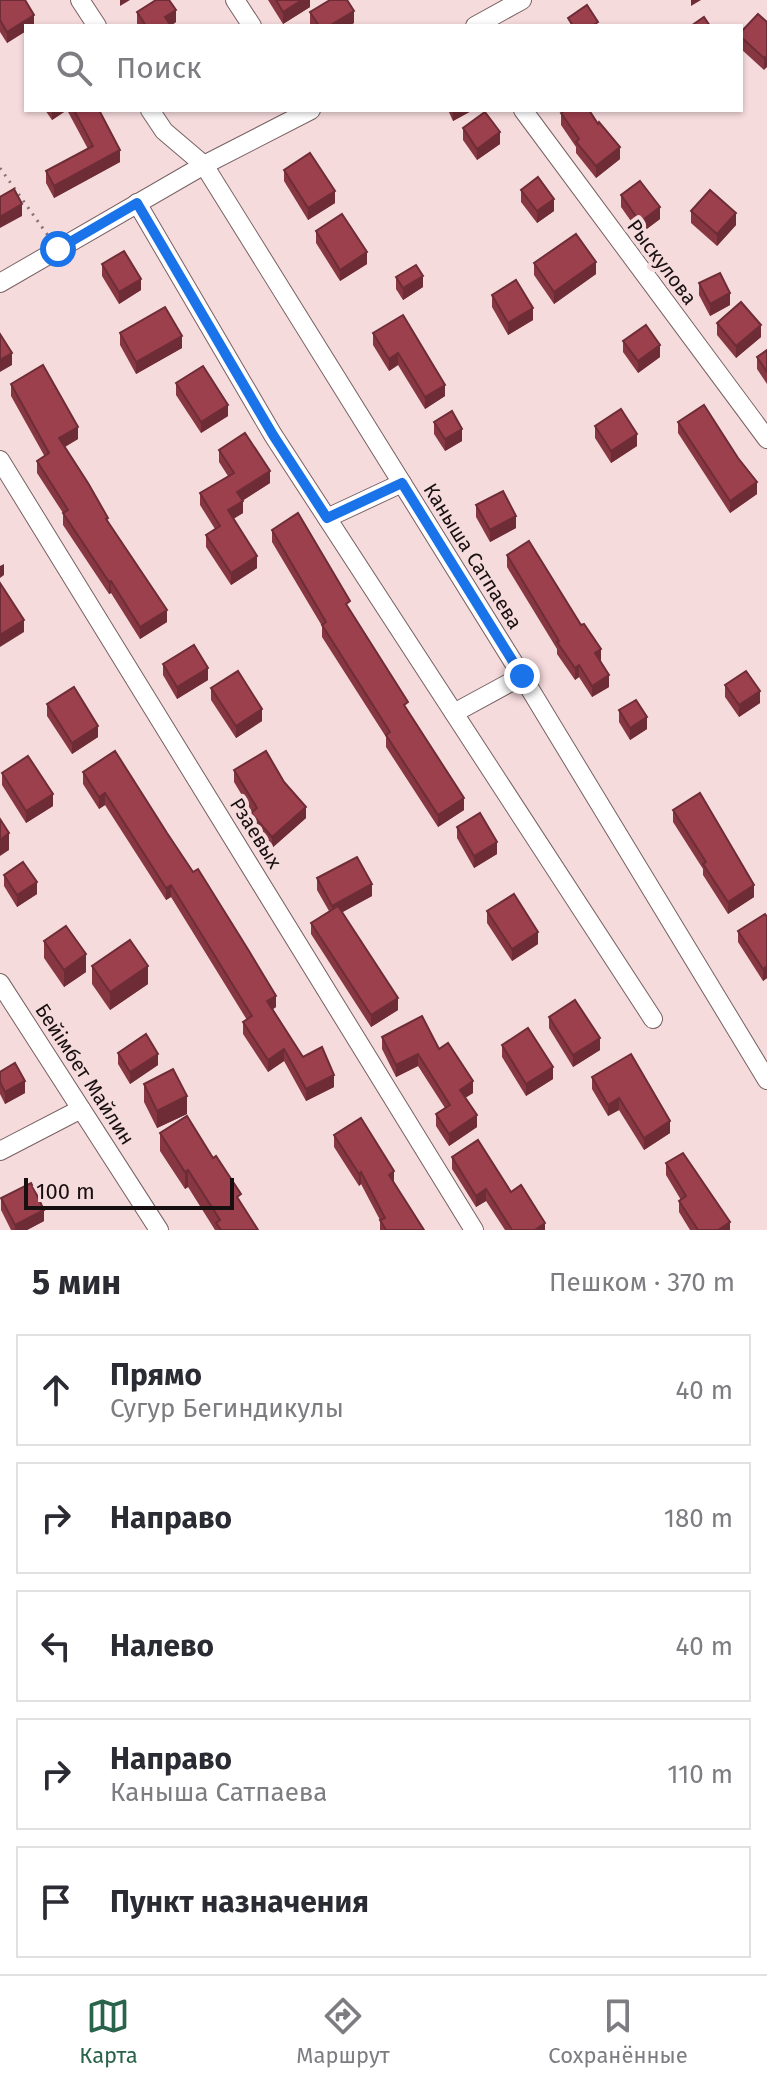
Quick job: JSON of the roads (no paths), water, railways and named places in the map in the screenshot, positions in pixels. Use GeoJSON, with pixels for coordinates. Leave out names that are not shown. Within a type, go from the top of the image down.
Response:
{"type":"FeatureCollection","features":[{"type":"Feature","properties":{"kind":"street"},"geometry":{"type":"LineString","coordinates":[[80,0],[96,24]]}},
{"type":"Feature","properties":{"kind":"street"},"geometry":{"type":"LineString","coordinates":[[235,0],[251,24]]}},
{"type":"Feature","properties":{"kind":"street"},"geometry":{"type":"LineString","coordinates":[[479,24],[522,0]]}},
{"type":"Feature","properties":{"kind":"street","name":"Каныша Сатпаева"},"geometry":{"type":"LineString","coordinates":[[151,112],[164,131],[204,165],[522,676],[767,1080]]}},
{"type":"Feature","properties":{"kind":"street"},"geometry":{"type":"LineString","coordinates":[[0,283],[204,165],[305,112]]}},
{"type":"Feature","properties":{"kind":"street","name":"Рыскулова"},"geometry":{"type":"LineString","coordinates":[[524,112],[767,439]]}},
{"type":"Feature","properties":{"kind":"street"},"geometry":{"type":"LineString","coordinates":[[137,203],[273,435],[653,1019]]}},
{"type":"Feature","properties":{"kind":"street","name":"Рзаевых"},"geometry":{"type":"LineString","coordinates":[[0,460],[474,1230]]}},
{"type":"Feature","properties":{"kind":"street"},"geometry":{"type":"LineString","coordinates":[[327,518],[402,483]]}},
{"type":"Feature","properties":{"kind":"street"},"geometry":{"type":"LineString","coordinates":[[454,713],[522,676]]}},
{"type":"Feature","properties":{"kind":"street","name":"Бейімбет Майлин"},"geometry":{"type":"LineString","coordinates":[[0,983],[159,1230]]}},
{"type":"Feature","properties":{"kind":"street"},"geometry":{"type":"LineString","coordinates":[[0,1151],[81,1109]]}}]}
